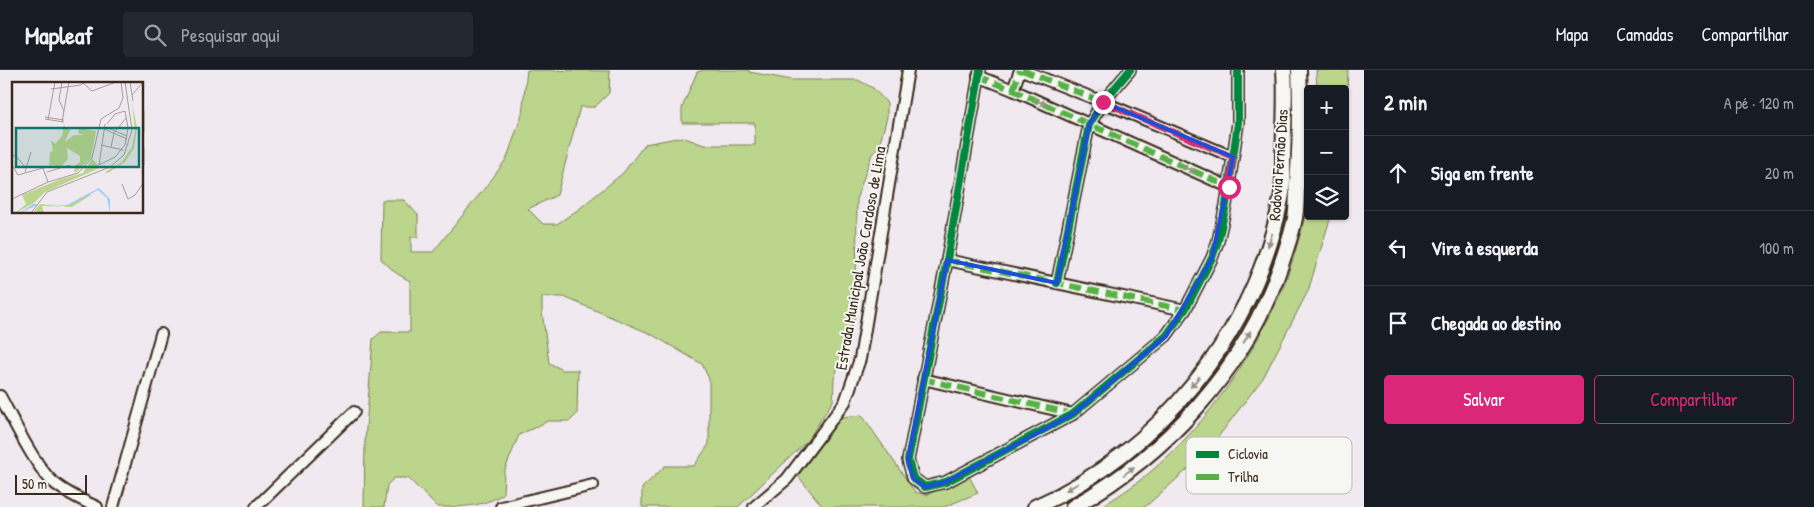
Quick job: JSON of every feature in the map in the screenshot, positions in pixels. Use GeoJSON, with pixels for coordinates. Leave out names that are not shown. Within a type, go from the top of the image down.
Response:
{"type":"FeatureCollection","features":[{"type":"Feature","properties":{"kind":"highway","name":"Rodovia Fernão Dias"},"geometry":{"type":"LineString","coordinates":[[1035,507],[1078,484],[1119,457],[1138,441],[1180,401],[1204,372],[1225,340],[1254,287],[1282,197],[1286,92],[1284,70]]}},
{"type":"Feature","properties":{"kind":"highway","name":"Rodovia Fernão Dias"},"geometry":{"type":"LineString","coordinates":[[1073,507],[1098,493],[1129,471],[1156,450],[1182,425],[1207,396],[1227,368],[1264,307],[1276,278],[1295,218],[1299,160],[1299,70]]}},
{"type":"Feature","properties":{"kind":"street","name":"Estrada Municipal João Cardoso de Lima"},"geometry":{"type":"LineString","coordinates":[[754,507],[787,479],[845,402],[860,359],[908,70]]}},
{"type":"Feature","properties":{"kind":"street"},"geometry":{"type":"LineString","coordinates":[[1013,90],[1021,70],[1103,102],[1233,157]]}},
{"type":"Feature","properties":{"kind":"street"},"geometry":{"type":"LineString","coordinates":[[1057,283],[1089,125],[1103,102],[1130,70]]}},
{"type":"Feature","properties":{"kind":"street"},"geometry":{"type":"LineString","coordinates":[[1229,187],[1089,125],[979,73],[908,460],[913,478],[925,487],[946,482],[1073,414],[1166,336],[1184,310],[1212,258],[1218,241],[1229,187],[1238,123],[1238,70]]}},
{"type":"Feature","properties":{"kind":"street"},"geometry":{"type":"LineString","coordinates":[[946,260],[1184,310]]}},
{"type":"Feature","properties":{"kind":"street"},"geometry":{"type":"LineString","coordinates":[[113,507],[161,334]]}},
{"type":"Feature","properties":{"kind":"street"},"geometry":{"type":"LineString","coordinates":[[923,378],[1073,414]]}},
{"type":"Feature","properties":{"kind":"street"},"geometry":{"type":"LineString","coordinates":[[0,396],[37,462],[51,481],[71,495],[97,507]]}},
{"type":"Feature","properties":{"kind":"street"},"geometry":{"type":"LineString","coordinates":[[256,507],[354,412]]}},
{"type":"Feature","properties":{"kind":"street"},"geometry":{"type":"LineString","coordinates":[[501,507],[593,485]]}},
{"type":"Feature","properties":{"kind":"highlighted area"},"geometry":{"type":"Polygon","coordinates":[[[1103,102],[1233,157],[1212,258],[1166,336],[1073,414],[946,482],[925,487],[913,478],[908,460],[947,260],[1057,283],[1089,125],[1103,102]]]}},
{"type":"Feature","properties":{"kind":"green space"},"geometry":{"type":"Polygon","coordinates":[[[527,70],[610,71],[609,93],[595,107],[580,107],[557,195],[528,209],[543,224],[557,224],[579,209],[623,173],[645,144],[682,137],[704,145],[755,145],[755,123],[682,123],[682,108],[697,72],[704,70],[749,70],[749,72],[792,80],[858,80],[873,88],[887,103],[887,117],[879,146],[872,154],[857,197],[856,314],[834,379],[833,401],[807,441],[738,507],[642,507],[642,488],[665,466],[694,466],[709,444],[709,379],[702,364],[651,334],[564,297],[542,297],[549,363],[563,370],[578,370],[577,414],[570,421],[548,421],[519,435],[504,472],[503,494],[488,502],[455,507],[437,507],[408,478],[394,478],[387,485],[384,507],[364,507],[365,441],[373,339],[381,332],[410,332],[410,281],[396,273],[381,259],[382,200],[404,200],[418,215],[418,237],[411,237],[411,252],[433,252],[507,158],[522,114],[527,70]]]}},
{"type":"Feature","properties":{"kind":"green space"},"geometry":{"type":"Polygon","coordinates":[[[1316,70],[1348,70],[1347,85],[1317,85],[1316,70]]]}},
{"type":"Feature","properties":{"kind":"green space"},"geometry":{"type":"Polygon","coordinates":[[[1304,220],[1330,220],[1308,291],[1263,378],[1218,437],[1186,437],[1229,385],[1260,335],[1286,280],[1304,220]]]}},
{"type":"Feature","properties":{"kind":"green space"},"geometry":{"type":"Polygon","coordinates":[[[862,415],[915,492],[926,495],[969,476],[978,493],[944,507],[823,507],[798,476],[841,417],[862,415]]]}},
{"type":"Feature","properties":{"kind":"green space"},"geometry":{"type":"Polygon","coordinates":[[[1186,437],[1186,471],[1145,507],[1100,507],[1125,491],[1148,474],[1186,437]]]}},
{"type":"Feature","properties":{"kind":"marked path"},"geometry":{"type":"LineString","coordinates":[[1013,90],[1020,70]]}},
{"type":"Feature","properties":{"kind":"marked path"},"geometry":{"type":"LineString","coordinates":[[1022,70],[1233,157]]}},
{"type":"Feature","properties":{"kind":"marked path"},"geometry":{"type":"LineString","coordinates":[[978,76],[1229,187]]}},
{"type":"Feature","properties":{"kind":"marked path"},"geometry":{"type":"LineString","coordinates":[[947,260],[1185,310]]}},
{"type":"Feature","properties":{"kind":"marked path"},"geometry":{"type":"LineString","coordinates":[[923,379],[1073,414]]}},
{"type":"Feature","properties":{"kind":"cycle path"},"geometry":{"type":"LineString","coordinates":[[980,70],[947,260],[908,460],[913,478],[925,487],[946,482],[1073,414],[1166,336],[1185,310],[1212,258],[1218,241],[1226,205],[1238,123],[1238,70]]}},
{"type":"Feature","properties":{"kind":"cycle path"},"geometry":{"type":"LineString","coordinates":[[1057,283],[1089,125],[1103,102],[1130,70]]}},
{"type":"Feature","properties":{"kind":"route"},"geometry":{"type":"LineString","coordinates":[[1103,102],[1233,157],[1229,187]]}}]}
